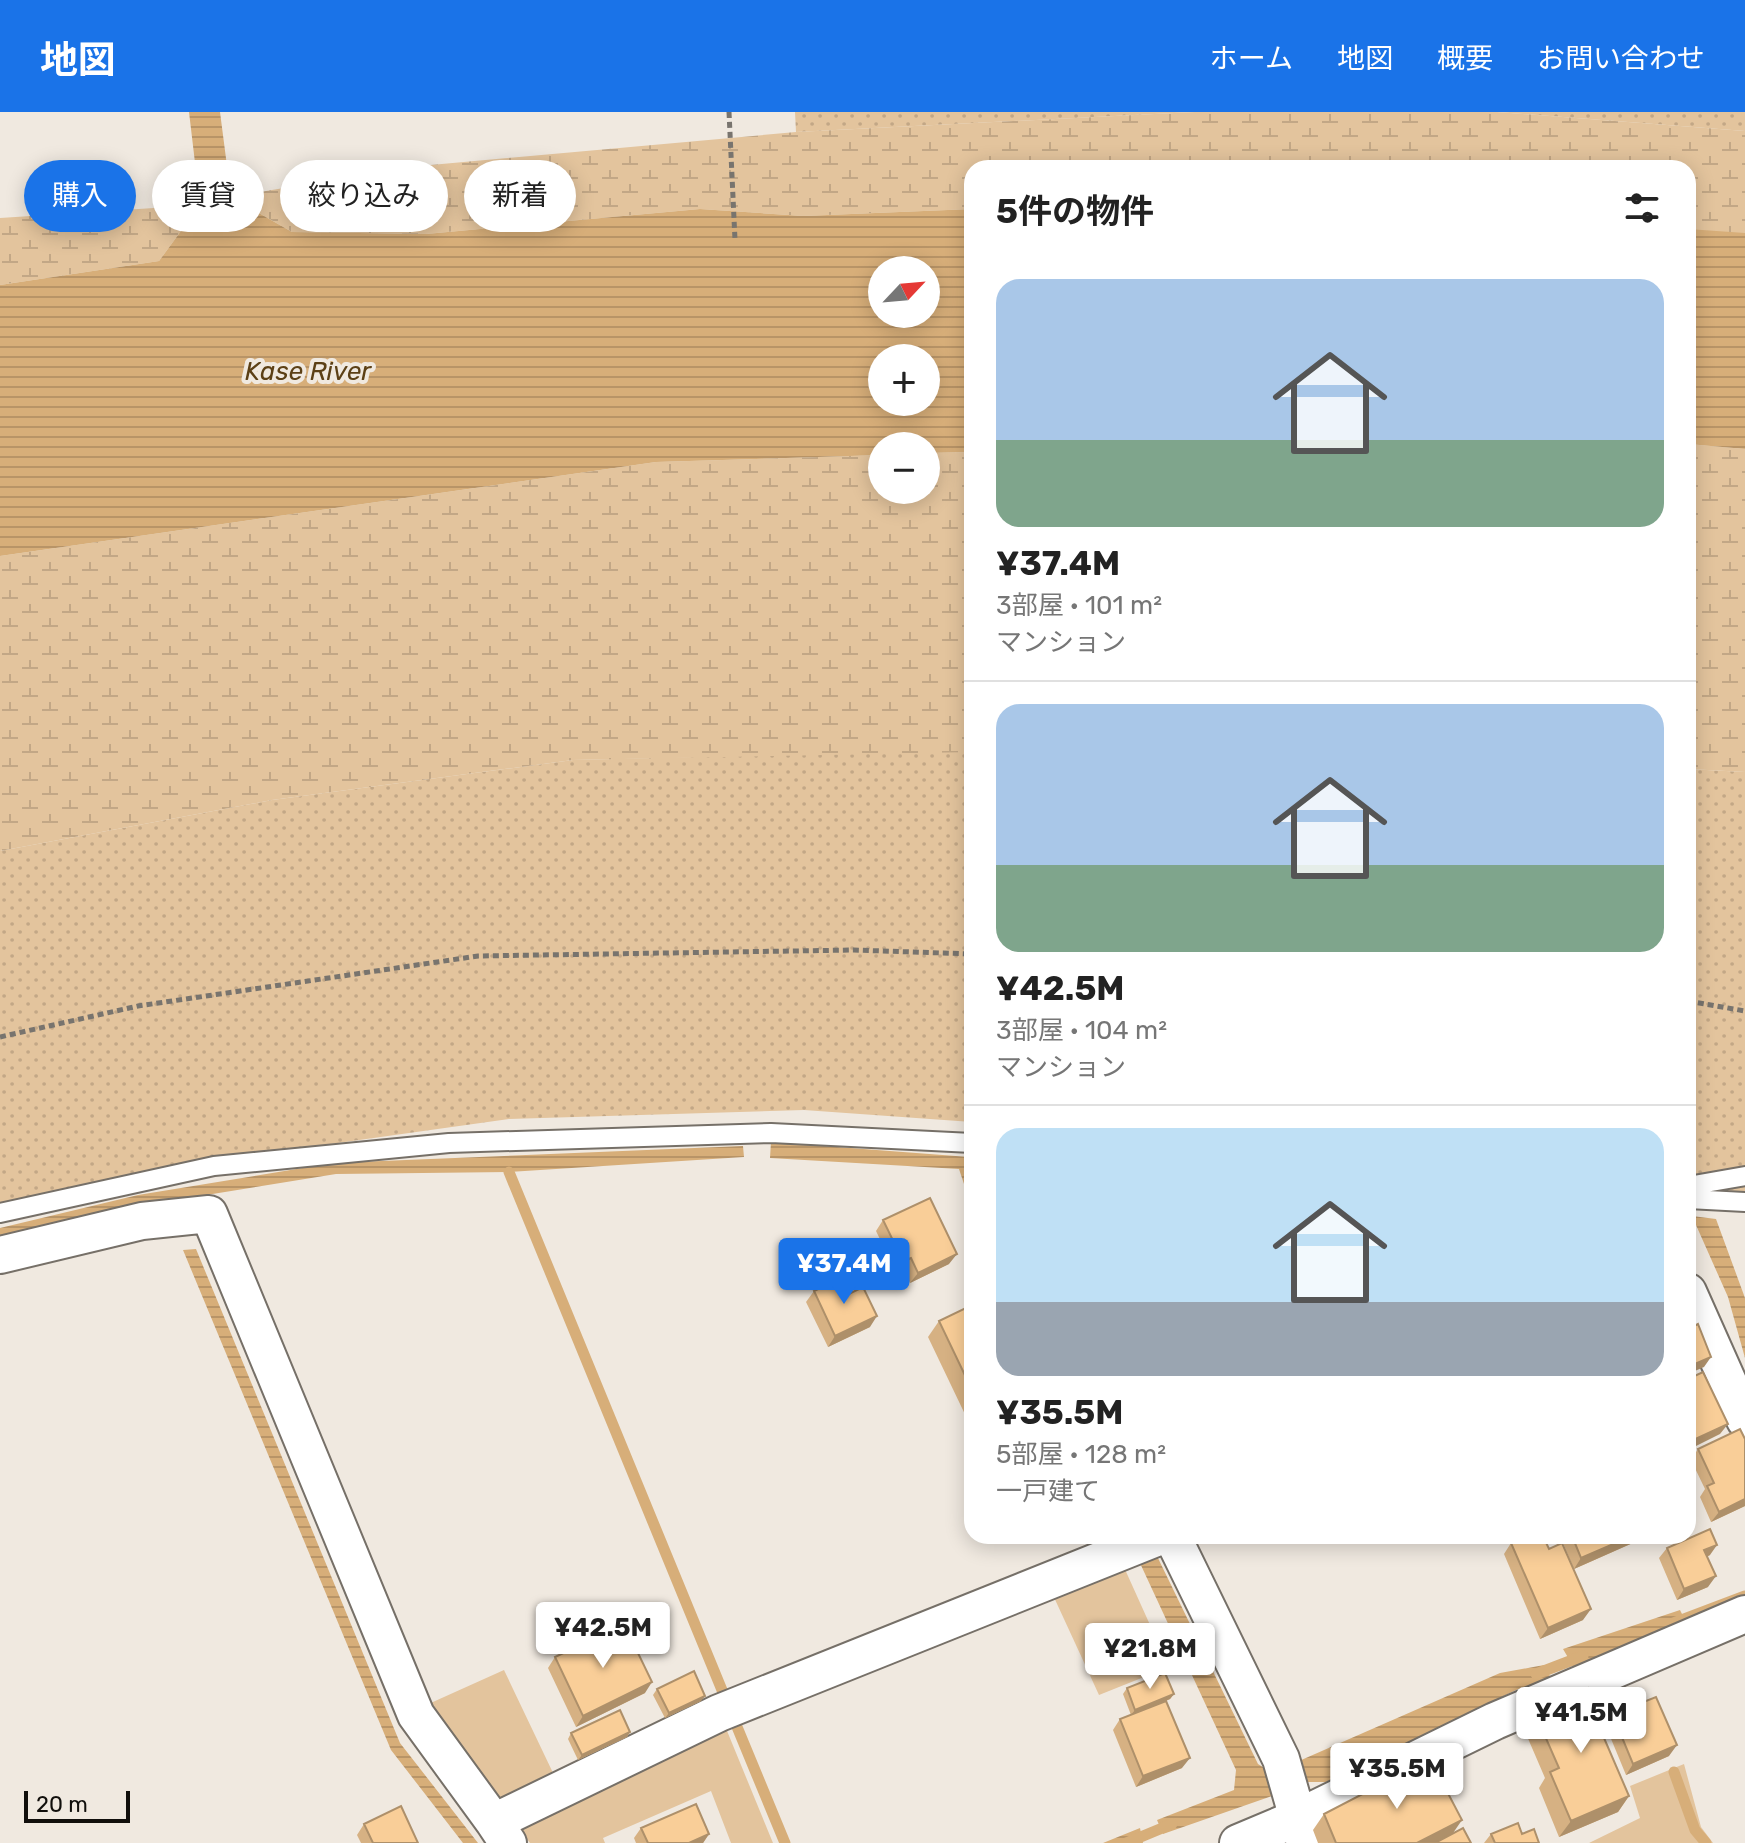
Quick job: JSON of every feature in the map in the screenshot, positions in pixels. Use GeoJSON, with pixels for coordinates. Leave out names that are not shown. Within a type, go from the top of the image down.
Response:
{"type":"FeatureCollection","features":[{"type":"Feature","properties":{"kind":"street"},"geometry":{"type":"LineString","coordinates":[[0,1255],[142,1221],[209,1214],[416,1715],[501,1833],[719,1713],[1141,1544]]}},
{"type":"Feature","properties":{"kind":"street"},"geometry":{"type":"LineString","coordinates":[[1696,1310],[1745,1420]]}},
{"type":"Feature","properties":{"kind":"street"},"geometry":{"type":"LineString","coordinates":[[1176,1544],[1292,1803]]}},
{"type":"Feature","properties":{"kind":"street"},"geometry":{"type":"LineString","coordinates":[[1238,1843],[1292,1803],[1495,1721],[1745,1614]]}},
{"type":"Feature","properties":{"kind":"lane"},"geometry":{"type":"LineString","coordinates":[[0,1213],[214,1166],[449,1143],[771,1133],[964,1143]]}},
{"type":"Feature","properties":{"kind":"lane"},"geometry":{"type":"LineString","coordinates":[[1696,1185],[1745,1176]]}},
{"type":"Feature","properties":{"kind":"lane"},"geometry":{"type":"LineString","coordinates":[[1696,1199],[1745,1202]]}},
{"type":"Feature","properties":{"kind":"path"},"geometry":{"type":"LineString","coordinates":[[729,112],[735,240]]}},
{"type":"Feature","properties":{"kind":"path"},"geometry":{"type":"LineString","coordinates":[[0,1037],[138,1006],[478,956],[854,950],[964,954]]}},
{"type":"Feature","properties":{"kind":"path"},"geometry":{"type":"LineString","coordinates":[[1696,1002],[1745,1011]]}},
{"type":"Feature","properties":{"kind":"green space"},"geometry":{"type":"Polygon","coordinates":[[[795,112],[1194,112],[796,132],[795,112]]]}},
{"type":"Feature","properties":{"kind":"green space"},"geometry":{"type":"Polygon","coordinates":[[[1194,112],[1497,112],[1745,131],[1745,264],[1696,261],[1696,160],[964,160],[964,209],[803,216],[700,209],[576,220],[576,160],[486,160],[796,132],[1194,112]]]}},
{"type":"Feature","properties":{"kind":"green space"},"geometry":{"type":"Polygon","coordinates":[[[1497,112],[1745,112],[1745,131],[1497,112]]]}},
{"type":"Feature","properties":{"kind":"green space"},"geometry":{"type":"Polygon","coordinates":[[[464,162],[464,231],[448,232],[448,163],[464,162]]]}},
{"type":"Feature","properties":{"kind":"green space"},"geometry":{"type":"Polygon","coordinates":[[[280,189],[280,225],[264,216],[264,191],[280,189]]]}},
{"type":"Feature","properties":{"kind":"green space"},"geometry":{"type":"Polygon","coordinates":[[[152,208],[152,232],[180,232],[159,261],[0,285],[0,218],[24,216],[24,232],[136,232],[136,209],[152,208]]]}},
{"type":"Feature","properties":{"kind":"green space"},"geometry":{"type":"Polygon","coordinates":[[[292,232],[448,232],[426,234],[292,232]]]}},
{"type":"Feature","properties":{"kind":"green space"},"geometry":{"type":"Polygon","coordinates":[[[1696,445],[1745,449],[1745,772],[1696,769],[1696,445]]]}},
{"type":"Feature","properties":{"kind":"green space"},"geometry":{"type":"Polygon","coordinates":[[[964,452],[964,752],[573,760],[272,800],[0,851],[0,556],[656,462],[868,455],[868,504],[940,504],[940,453],[964,452]]]}},
{"type":"Feature","properties":{"kind":"green space"},"geometry":{"type":"Polygon","coordinates":[[[964,752],[964,1121],[804,1110],[509,1119],[209,1161],[0,1203],[0,851],[272,800],[573,760],[964,752]]]}},
{"type":"Feature","properties":{"kind":"green space"},"geometry":{"type":"Polygon","coordinates":[[[1696,769],[1745,772],[1745,1194],[1716,1194],[1696,1183],[1696,769]]]}},
{"type":"Feature","properties":{"kind":"green space"},"geometry":{"type":"Polygon","coordinates":[[[1123,1565],[1169,1667],[1099,1695],[1052,1593],[1123,1565]]]}},
{"type":"Feature","properties":{"kind":"green space"},"geometry":{"type":"Polygon","coordinates":[[[504,1670],[554,1775],[501,1801],[424,1706],[504,1670]]]}},
{"type":"Feature","properties":{"kind":"green space"},"geometry":{"type":"Polygon","coordinates":[[[725,1726],[773,1843],[731,1843],[711,1791],[603,1838],[605,1843],[530,1843],[517,1826],[725,1726]]]}},
{"type":"Feature","properties":{"kind":"green space"},"geometry":{"type":"Polygon","coordinates":[[[1684,1764],[1701,1827],[1713,1843],[1589,1843],[1640,1818],[1630,1786],[1684,1764]]]}},
{"type":"Feature","properties":{"kind":"water","name":"Kase River"},"geometry":{"type":"Polygon","coordinates":[[[189,112],[220,112],[226,160],[195,160],[189,112]]]}},
{"type":"Feature","properties":{"kind":"water","name":"Kase River"},"geometry":{"type":"Polygon","coordinates":[[[700,209],[803,216],[964,209],[964,452],[940,453],[940,432],[868,432],[868,455],[656,462],[0,556],[0,285],[159,261],[180,232],[264,232],[264,216],[280,225],[280,232],[426,234],[464,231],[576,232],[576,220],[700,209]]]}},
{"type":"Feature","properties":{"kind":"water"},"geometry":{"type":"Polygon","coordinates":[[[1696,230],[1745,233],[1745,449],[1696,445],[1696,230]]]}},
{"type":"Feature","properties":{"kind":"water"},"geometry":{"type":"Polygon","coordinates":[[[771,1142],[964,1157],[964,1184],[959,1169],[770,1158],[771,1142]]]}},
{"type":"Feature","properties":{"kind":"water"},"geometry":{"type":"Polygon","coordinates":[[[743,1146],[744,1157],[509,1172],[336,1174],[138,1206],[0,1240],[0,1228],[138,1195],[333,1163],[743,1146]]]}},
{"type":"Feature","properties":{"kind":"water"},"geometry":{"type":"Polygon","coordinates":[[[1696,1216],[1716,1219],[1745,1298],[1745,1358],[1728,1297],[1696,1225],[1696,1216]]]}},
{"type":"Feature","properties":{"kind":"water"},"geometry":{"type":"Polygon","coordinates":[[[196,1249],[400,1743],[478,1843],[463,1843],[391,1750],[183,1250],[196,1249]]]}},
{"type":"Feature","properties":{"kind":"water"},"geometry":{"type":"Polygon","coordinates":[[[1156,1554],[1258,1764],[1269,1771],[1275,1795],[1163,1834],[1157,1820],[1234,1790],[1236,1770],[1139,1561],[1156,1554]]]}},
{"type":"Feature","properties":{"kind":"water"},"geometry":{"type":"Polygon","coordinates":[[[1680,1610],[1688,1626],[1576,1671],[1563,1649],[1680,1610]]]}},
{"type":"Feature","properties":{"kind":"water"},"geometry":{"type":"Polygon","coordinates":[[[1544,1665],[1552,1680],[1516,1690],[1326,1782],[1305,1782],[1299,1761],[1500,1673],[1544,1665]]]}},
{"type":"Feature","properties":{"kind":"water"},"geometry":{"type":"Polygon","coordinates":[[[1140,1828],[1143,1843],[1103,1843],[1140,1828]]]}},
{"type":"Feature","properties":{"kind":"building"},"geometry":{"type":"Polygon","coordinates":[[[930,1198],[957,1254],[918,1273],[911,1258],[903,1261],[883,1220],[930,1198]]]}},
{"type":"Feature","properties":{"kind":"building"},"geometry":{"type":"Polygon","coordinates":[[[841,1278],[849,1294],[863,1287],[877,1316],[835,1336],[814,1291],[841,1278]]]}},
{"type":"Feature","properties":{"kind":"building"},"geometry":{"type":"Polygon","coordinates":[[[964,1309],[964,1373],[939,1321],[964,1309]]]}},
{"type":"Feature","properties":{"kind":"building"},"geometry":{"type":"Polygon","coordinates":[[[1696,1325],[1711,1357],[1696,1364],[1696,1325]]]}},
{"type":"Feature","properties":{"kind":"building"},"geometry":{"type":"Polygon","coordinates":[[[1703,1372],[1728,1424],[1696,1439],[1696,1375],[1703,1372]]]}},
{"type":"Feature","properties":{"kind":"building"},"geometry":{"type":"Polygon","coordinates":[[[1740,1429],[1745,1439],[1745,1499],[1719,1512],[1707,1486],[1714,1483],[1698,1449],[1740,1429]]]}},
{"type":"Feature","properties":{"kind":"building"},"geometry":{"type":"Polygon","coordinates":[[[1710,1529],[1717,1545],[1704,1550],[1716,1576],[1684,1589],[1667,1548],[1676,1544],[1696,1544],[1696,1535],[1710,1529]]]}},
{"type":"Feature","properties":{"kind":"building"},"geometry":{"type":"Polygon","coordinates":[[[1511,1544],[1547,1544],[1549,1549],[1562,1544],[1591,1609],[1548,1628],[1511,1544]]]}},
{"type":"Feature","properties":{"kind":"building"},"geometry":{"type":"Polygon","coordinates":[[[1575,1544],[1613,1544],[1581,1558],[1575,1544]]]}},
{"type":"Feature","properties":{"kind":"building"},"geometry":{"type":"Polygon","coordinates":[[[624,1624],[652,1682],[583,1716],[555,1657],[624,1624]]]}},
{"type":"Feature","properties":{"kind":"building"},"geometry":{"type":"Polygon","coordinates":[[[694,1671],[705,1696],[669,1713],[657,1689],[694,1671]]]}},
{"type":"Feature","properties":{"kind":"building"},"geometry":{"type":"Polygon","coordinates":[[[1165,1673],[1174,1694],[1135,1710],[1127,1688],[1165,1673]]]}},
{"type":"Feature","properties":{"kind":"building"},"geometry":{"type":"Polygon","coordinates":[[[1588,1688],[1605,1728],[1601,1731],[1629,1796],[1571,1821],[1550,1772],[1559,1768],[1534,1711],[1588,1688]]]}},
{"type":"Feature","properties":{"kind":"building"},"geometry":{"type":"Polygon","coordinates":[[[1632,1696],[1636,1705],[1656,1697],[1677,1745],[1633,1764],[1609,1706],[1632,1696]]]}},
{"type":"Feature","properties":{"kind":"building"},"geometry":{"type":"Polygon","coordinates":[[[1166,1701],[1190,1758],[1143,1776],[1120,1719],[1166,1701]]]}},
{"type":"Feature","properties":{"kind":"building"},"geometry":{"type":"Polygon","coordinates":[[[620,1710],[630,1732],[582,1755],[571,1733],[620,1710]]]}},
{"type":"Feature","properties":{"kind":"building"},"geometry":{"type":"Polygon","coordinates":[[[1430,1759],[1462,1820],[1417,1843],[1336,1843],[1324,1814],[1430,1759]]]}},
{"type":"Feature","properties":{"kind":"building"},"geometry":{"type":"Polygon","coordinates":[[[696,1804],[709,1834],[689,1843],[648,1843],[641,1828],[696,1804]]]}},
{"type":"Feature","properties":{"kind":"building"},"geometry":{"type":"Polygon","coordinates":[[[401,1806],[418,1843],[373,1843],[364,1824],[401,1806]]]}},
{"type":"Feature","properties":{"kind":"building"},"geometry":{"type":"Polygon","coordinates":[[[1518,1823],[1522,1834],[1534,1829],[1539,1843],[1495,1843],[1491,1834],[1518,1823]]]}},
{"type":"Feature","properties":{"kind":"building"},"geometry":{"type":"Polygon","coordinates":[[[1463,1828],[1471,1843],[1435,1843],[1463,1828]]]}},
{"type":"Feature","properties":{"kind":"waterway"},"geometry":{"type":"LineString","coordinates":[[509,1172],[724,1695]]}},
{"type":"Feature","properties":{"kind":"waterway"},"geometry":{"type":"LineString","coordinates":[[1671,1624],[1745,1596]]}},
{"type":"Feature","properties":{"kind":"waterway"},"geometry":{"type":"LineString","coordinates":[[1536,1674],[1583,1656]]}},
{"type":"Feature","properties":{"kind":"waterway"},"geometry":{"type":"LineString","coordinates":[[735,1722],[785,1843]]}},
{"type":"Feature","properties":{"kind":"waterway"},"geometry":{"type":"LineString","coordinates":[[1674,1772],[1695,1830],[1706,1843]]}},
{"type":"Feature","properties":{"kind":"waterway"},"geometry":{"type":"LineString","coordinates":[[1126,1843],[1172,1824]]}}]}
